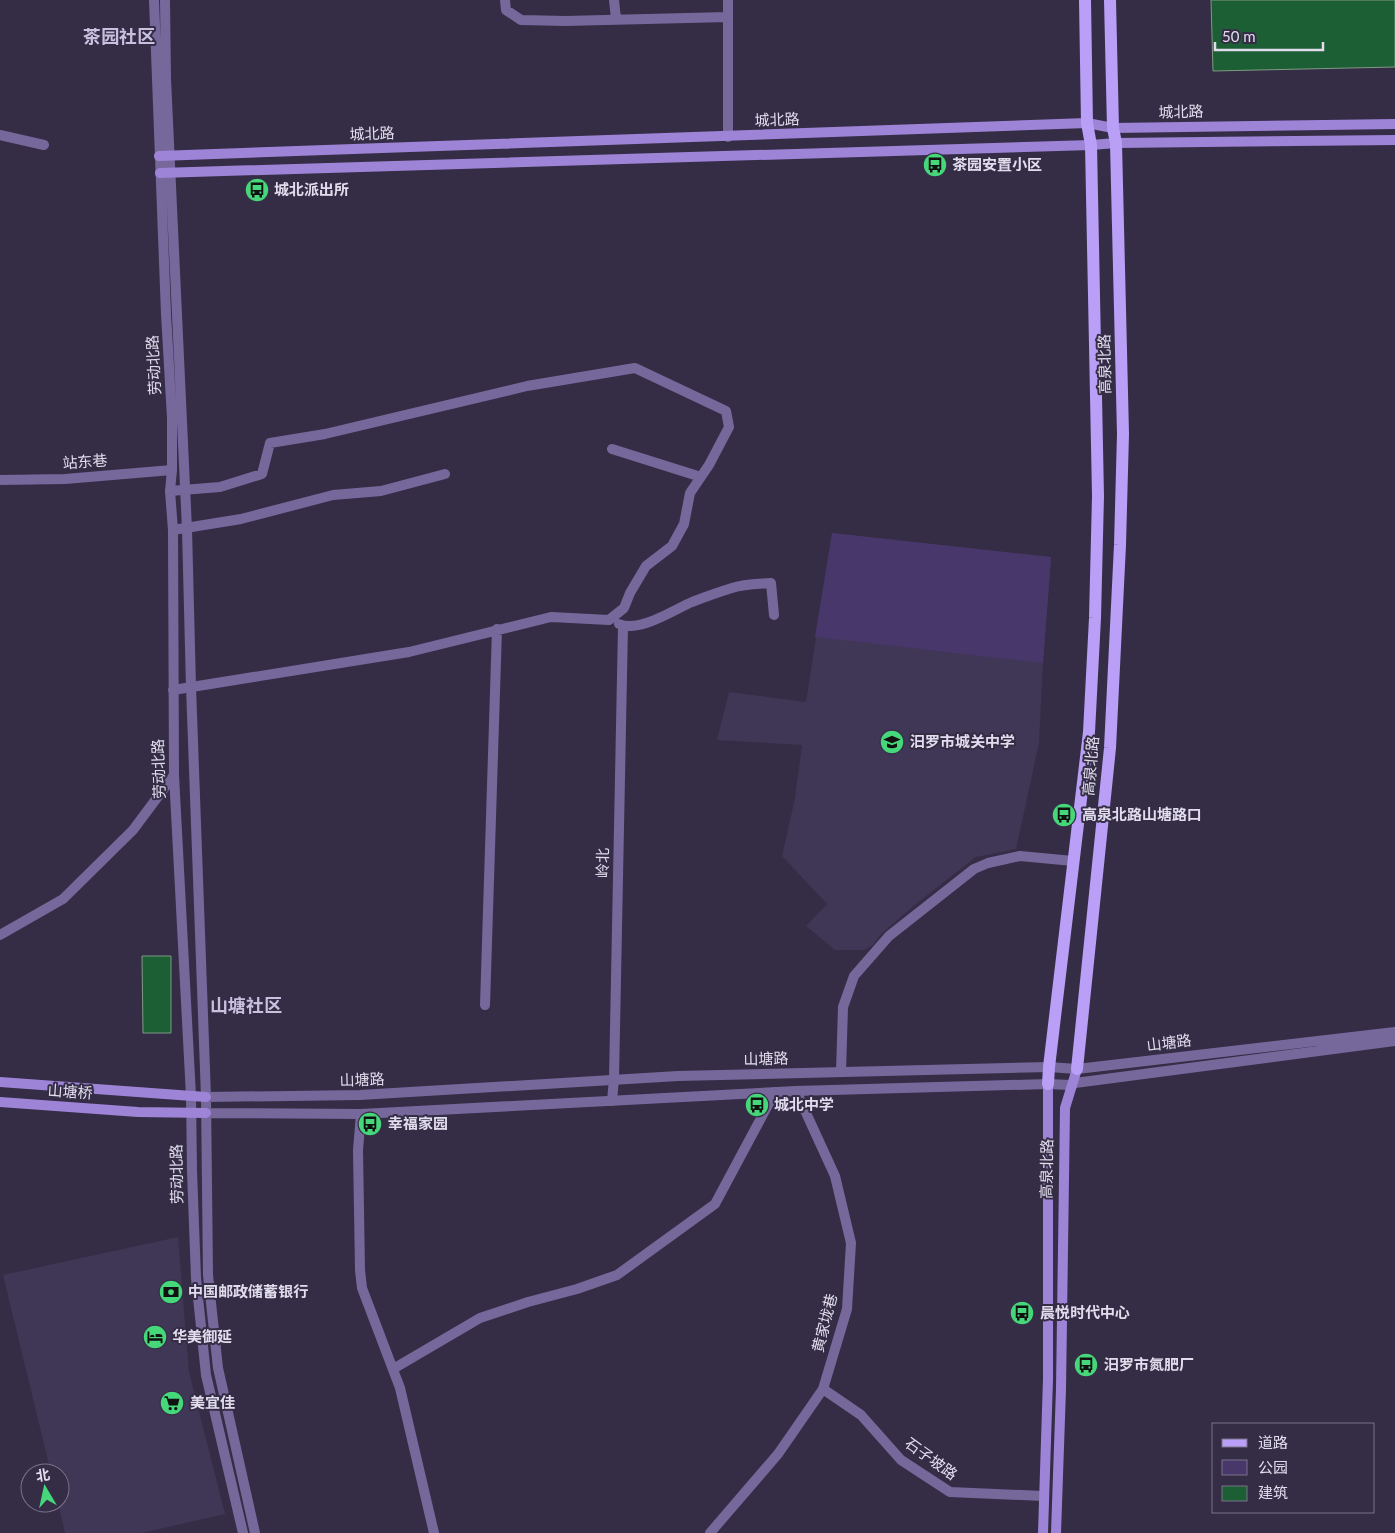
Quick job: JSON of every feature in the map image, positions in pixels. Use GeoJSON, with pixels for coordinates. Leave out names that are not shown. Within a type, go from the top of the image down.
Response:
{"type":"FeatureCollection","features":[{"type":"Feature","properties":{"kind":"main road","name":"高泉北路"},"geometry":{"type":"LineString","coordinates":[[1043,1533],[1048,1379],[1048,1084],[1089,732],[1096,599],[1098,496],[1092,145],[1087,123],[1085,0]]}},
{"type":"Feature","properties":{"kind":"main road","name":"高泉北路"},"geometry":{"type":"LineString","coordinates":[[1056,1533],[1061,1389],[1065,1108],[1070,1085],[1077,1069],[1110,748],[1120,545],[1123,434],[1116,143],[1113,128],[1110,0]]}},
{"type":"Feature","properties":{"kind":"main road","name":"城北路"},"geometry":{"type":"LineString","coordinates":[[159,156],[1087,123],[1113,128],[1395,124]]}},
{"type":"Feature","properties":{"kind":"main road","name":"城北路"},"geometry":{"type":"LineString","coordinates":[[160,173],[1116,143],[1395,140]]}},
{"type":"Feature","properties":{"kind":"main road","name":"山塘桥"},"geometry":{"type":"LineString","coordinates":[[0,1082],[137,1092]]}},
{"type":"Feature","properties":{"kind":"main road","name":"山塘路"},"geometry":{"type":"LineString","coordinates":[[137,1092],[206,1097]]}},
{"type":"Feature","properties":{"kind":"main road","name":"山塘桥"},"geometry":{"type":"LineString","coordinates":[[0,1102],[138,1112]]}},
{"type":"Feature","properties":{"kind":"main road","name":"山塘路"},"geometry":{"type":"LineString","coordinates":[[138,1112],[206,1113]]}},
{"type":"Feature","properties":{"kind":"street","name":"劳动北路"},"geometry":{"type":"LineString","coordinates":[[154,0],[159,156],[172,418],[170,491],[173,530],[174,775],[191,1096],[196,1278],[206,1375],[243,1533]]}},
{"type":"Feature","properties":{"kind":"street","name":"劳动北路"},"geometry":{"type":"LineString","coordinates":[[165,0],[166,79],[187,529],[206,1097],[209,1284],[218,1368],[255,1533]]}},
{"type":"Feature","properties":{"kind":"street"},"geometry":{"type":"LineString","coordinates":[[505,0],[506,10],[521,20],[728,17]]}},
{"type":"Feature","properties":{"kind":"street"},"geometry":{"type":"LineString","coordinates":[[614,0],[616,20]]}},
{"type":"Feature","properties":{"kind":"street"},"geometry":{"type":"LineString","coordinates":[[728,0],[728,137]]}},
{"type":"Feature","properties":{"kind":"street"},"geometry":{"type":"LineString","coordinates":[[0,135],[44,146]]}},
{"type":"Feature","properties":{"kind":"street"},"geometry":{"type":"LineString","coordinates":[[170,491],[220,487],[262,474],[270,443],[325,434],[527,386],[636,368],[726,411],[729,427],[709,466],[690,493],[684,524],[672,546],[646,566],[630,593],[624,608],[608,620]]}},
{"type":"Feature","properties":{"kind":"street"},"geometry":{"type":"LineString","coordinates":[[612,450],[701,477]]}},
{"type":"Feature","properties":{"kind":"street","name":"站东巷"},"geometry":{"type":"LineString","coordinates":[[0,480],[65,479],[172,470]]}},
{"type":"Feature","properties":{"kind":"street"},"geometry":{"type":"LineString","coordinates":[[173,530],[242,518],[333,495],[380,491],[444,474]]}},
{"type":"Feature","properties":{"kind":"street"},"geometry":{"type":"LineString","coordinates":[[173,690],[408,652],[497,629],[551,618],[608,620],[623,626],[632,626],[672,614],[689,604],[735,587],[771,583],[774,615]]}},
{"type":"Feature","properties":{"kind":"street","name":"岭北"},"geometry":{"type":"LineString","coordinates":[[612,1101],[623,626]]}},
{"type":"Feature","properties":{"kind":"street"},"geometry":{"type":"LineString","coordinates":[[485,1005],[497,629]]}},
{"type":"Feature","properties":{"kind":"street"},"geometry":{"type":"LineString","coordinates":[[0,935],[63,899],[133,830],[174,775]]}},
{"type":"Feature","properties":{"kind":"street"},"geometry":{"type":"LineString","coordinates":[[841,1072],[843,1007],[854,976],[890,936],[974,869],[988,863],[1020,856],[1073,861]]}},
{"type":"Feature","properties":{"kind":"street","name":"山塘路"},"geometry":{"type":"LineString","coordinates":[[206,1097],[360,1096],[614,1079],[1049,1067],[1077,1069],[1395,1032]]}},
{"type":"Feature","properties":{"kind":"street","name":"山塘路"},"geometry":{"type":"LineString","coordinates":[[206,1113],[361,1114],[796,1091],[1070,1085],[1395,1041]]}},
{"type":"Feature","properties":{"kind":"street","name":"黄家垅巷"},"geometry":{"type":"LineString","coordinates":[[710,1533],[778,1454],[823,1389],[847,1309],[852,1243],[835,1176],[796,1091]]}},
{"type":"Feature","properties":{"kind":"street"},"geometry":{"type":"LineString","coordinates":[[393,1368],[480,1318],[528,1302],[578,1289],[617,1275],[714,1204],[775,1092]]}},
{"type":"Feature","properties":{"kind":"street"},"geometry":{"type":"LineString","coordinates":[[361,1114],[358,1150],[362,1288],[400,1388],[434,1533]]}},
{"type":"Feature","properties":{"kind":"street","name":"石子坡路"},"geometry":{"type":"LineString","coordinates":[[823,1389],[861,1415],[901,1460],[950,1492],[1044,1496]]}},
{"type":"Feature","properties":{"kind":"shaded area","name":"汨罗市城关中学"},"geometry":{"type":"Polygon","coordinates":[[[832,533],[1051,557],[1039,743],[1016,849],[976,857],[916,904],[881,934],[873,945],[864,950],[835,950],[806,926],[827,904],[782,856],[795,798],[802,745],[717,740],[729,692],[806,702],[832,533]]]}},
{"type":"Feature","properties":{"kind":"shaded area"},"geometry":{"type":"Polygon","coordinates":[[[178,1237],[189,1372],[225,1514],[142,1533],[65,1533],[60,1513],[70,1513],[70,1463],[49,1463],[3,1275],[178,1237]]]}},
{"type":"Feature","properties":{"kind":"green space"},"geometry":{"type":"Polygon","coordinates":[[[832,533],[1051,557],[1043,663],[815,637],[832,533]]]}},
{"type":"Feature","properties":{"kind":"building"},"geometry":{"type":"Polygon","coordinates":[[[1211,0],[1395,0],[1395,67],[1213,71],[1211,0]]]}},
{"type":"Feature","properties":{"kind":"building"},"geometry":{"type":"Polygon","coordinates":[[[142,956],[171,956],[171,1033],[143,1033],[142,956]]]}},
{"type":"Feature","properties":{"kind":"place","name":"茶园安置小区"},"geometry":{"type":"Point","coordinates":[935,165]}},
{"type":"Feature","properties":{"kind":"place","name":"城北派出所"},"geometry":{"type":"Point","coordinates":[257,190]}},
{"type":"Feature","properties":{"kind":"place","name":"汨罗市城关中学"},"geometry":{"type":"Point","coordinates":[892,742]}},
{"type":"Feature","properties":{"kind":"place","name":"高泉北路山塘路口"},"geometry":{"type":"Point","coordinates":[1064,815]}},
{"type":"Feature","properties":{"kind":"place","name":"城北中学"},"geometry":{"type":"Point","coordinates":[757,1105]}},
{"type":"Feature","properties":{"kind":"place","name":"幸福家园"},"geometry":{"type":"Point","coordinates":[370,1124]}},
{"type":"Feature","properties":{"kind":"place","name":"中国邮政储蓄银行"},"geometry":{"type":"Point","coordinates":[171,1292]}},
{"type":"Feature","properties":{"kind":"place","name":"晨悦时代中心"},"geometry":{"type":"Point","coordinates":[1022,1313]}},
{"type":"Feature","properties":{"kind":"place","name":"华美御延"},"geometry":{"type":"Point","coordinates":[155,1337]}},
{"type":"Feature","properties":{"kind":"place","name":"汨罗市氮肥厂"},"geometry":{"type":"Point","coordinates":[1086,1365]}},
{"type":"Feature","properties":{"kind":"place","name":"美宜佳"},"geometry":{"type":"Point","coordinates":[172,1403]}},
{"type":"Feature","properties":{"kind":"district","name":"茶园社区"},"geometry":{"type":"Point","coordinates":[119,37]}},
{"type":"Feature","properties":{"kind":"district","name":"山塘社区"},"geometry":{"type":"Point","coordinates":[246,1006]}}]}
